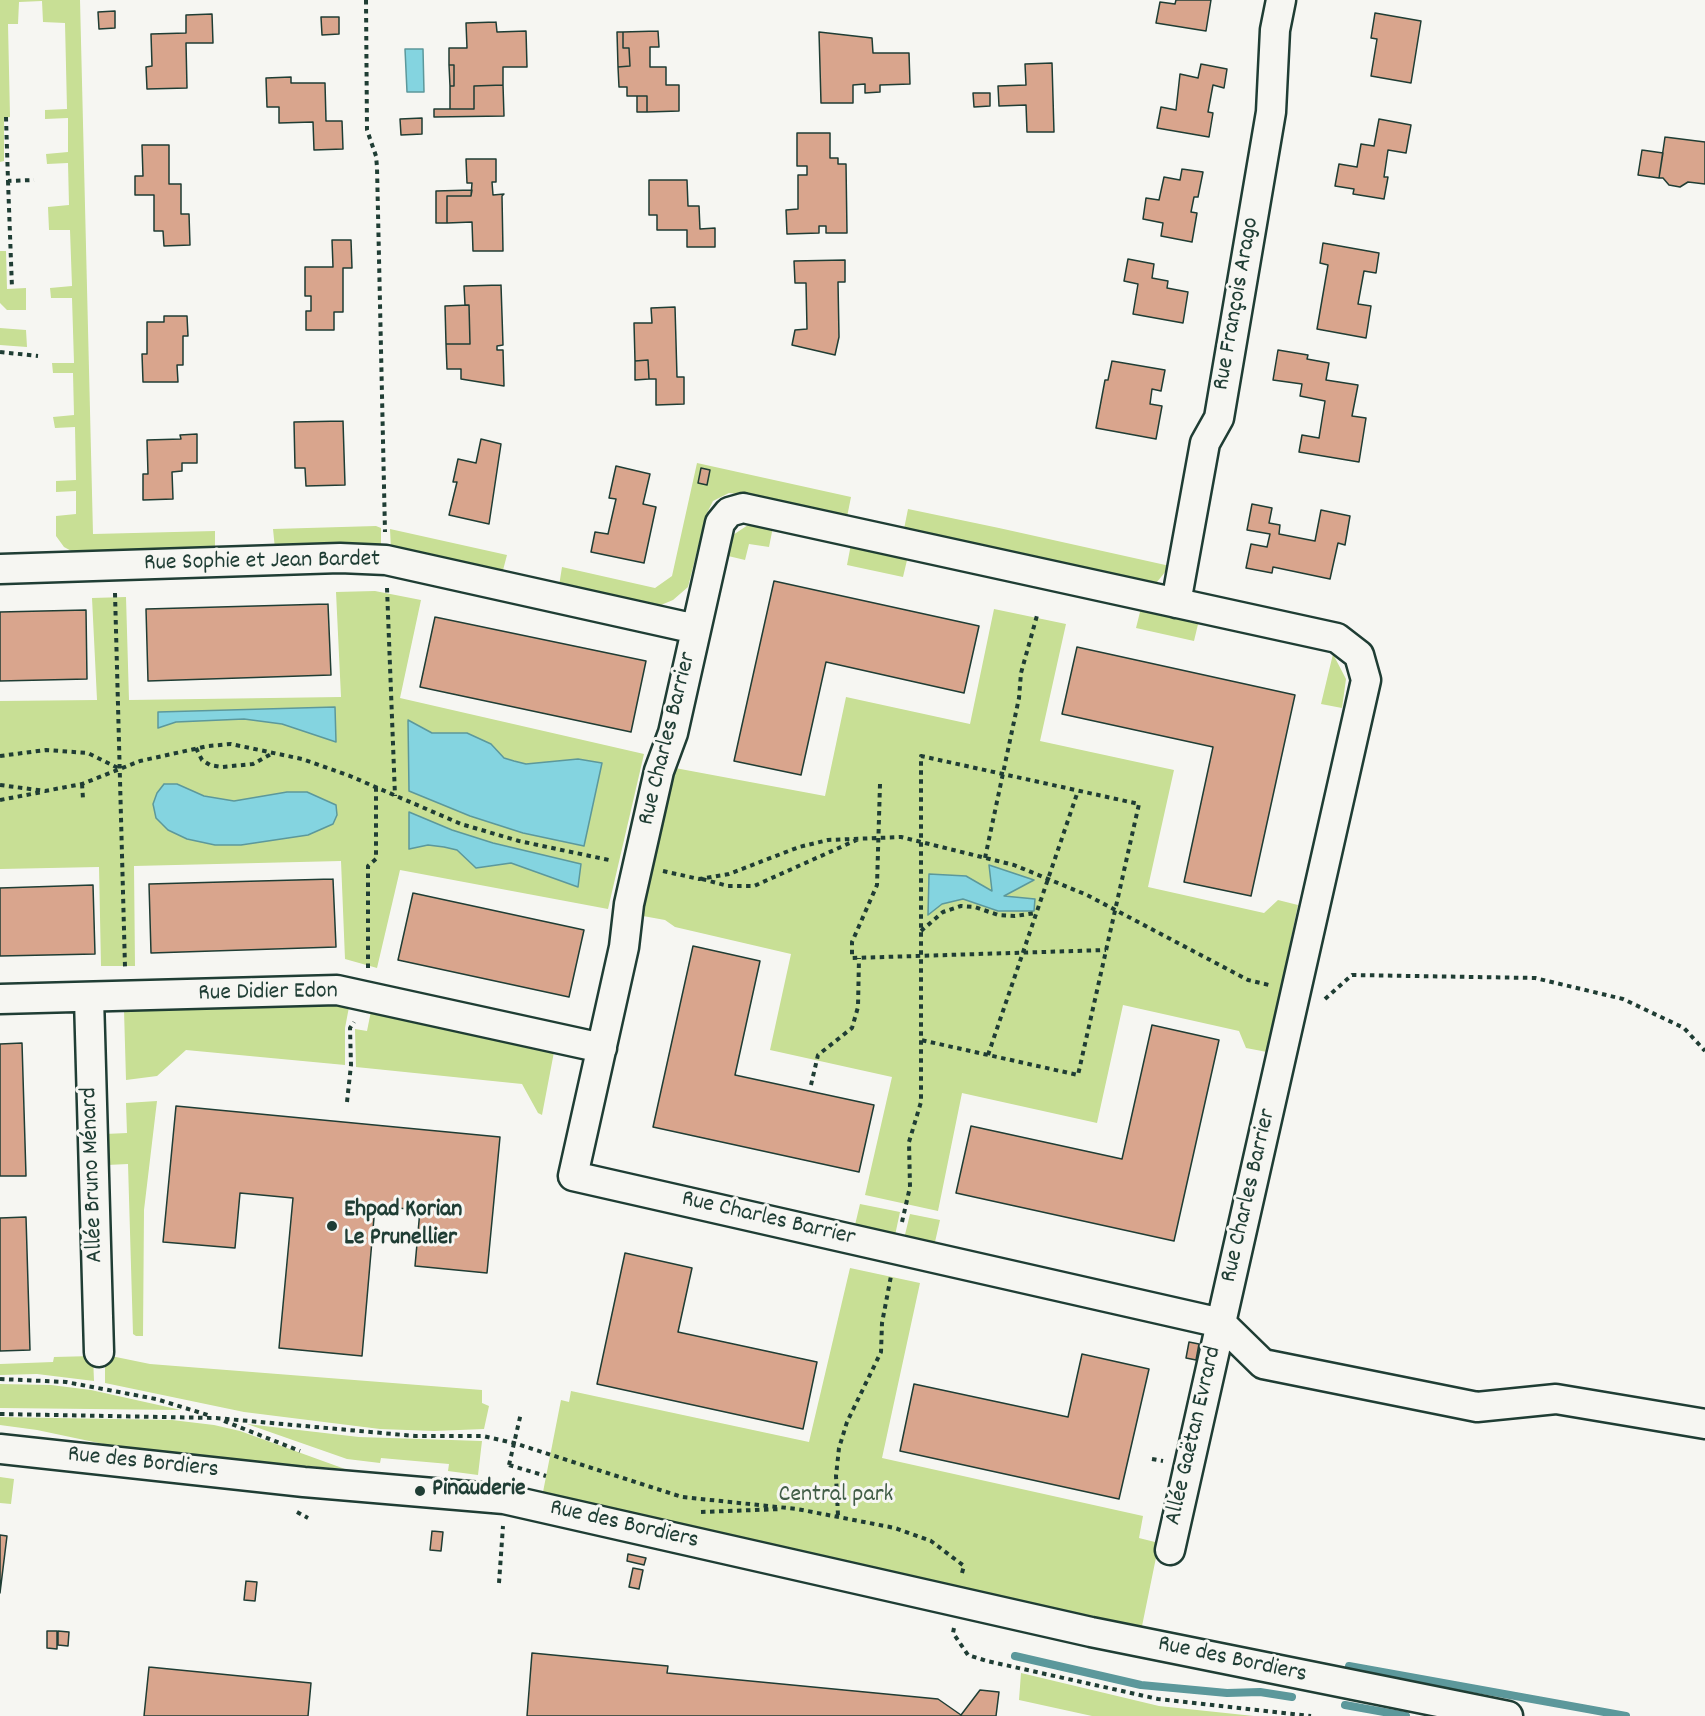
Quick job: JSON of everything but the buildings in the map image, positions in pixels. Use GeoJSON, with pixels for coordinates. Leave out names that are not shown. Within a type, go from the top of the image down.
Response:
{"type":"FeatureCollection","features":[{"type":"Feature","properties":{"kind":"street","name":"Rue François Arago"},"geometry":{"type":"LineString","coordinates":[[1176,603],[1205,443],[1219,417],[1271,112],[1275,30],[1281,0]]}},
{"type":"Feature","properties":{"kind":"street","name":"Rue Charles Barrier"},"geometry":{"type":"LineString","coordinates":[[743,508],[1176,603],[1337,638],[1359,655],[1366,680],[1221,1323],[573,1176],[659,771],[673,733],[720,523],[729,512],[743,508]]}},
{"type":"Feature","properties":{"kind":"street","name":"Rue Sophie et Jean Bardet"},"geometry":{"type":"LineString","coordinates":[[0,569],[340,558],[386,561],[696,629]]}},
{"type":"Feature","properties":{"kind":"street","name":"Rue Didier Edon"},"geometry":{"type":"LineString","coordinates":[[0,999],[337,990],[602,1048]]}},
{"type":"Feature","properties":{"kind":"street","name":"Allée Bruno Ménard"},"geometry":{"type":"LineString","coordinates":[[88,998],[99,1352]]}},
{"type":"Feature","properties":{"kind":"street"},"geometry":{"type":"LineString","coordinates":[[1221,1323],[1263,1364],[1477,1407],[1556,1399],[1705,1424]]}},
{"type":"Feature","properties":{"kind":"street","name":"Allée Gaëtan Evrard"},"geometry":{"type":"LineString","coordinates":[[1170,1550],[1221,1323]]}},
{"type":"Feature","properties":{"kind":"street","name":"Rue des Bordiers"},"geometry":{"type":"LineString","coordinates":[[0,1449],[304,1482],[504,1499],[957,1603],[1355,1687],[1508,1716]]}},
{"type":"Feature","properties":{"kind":"path"},"geometry":{"type":"LineString","coordinates":[[366,0],[367,130],[376,156],[377,167],[394,797]]}},
{"type":"Feature","properties":{"kind":"path"},"geometry":{"type":"LineString","coordinates":[[6,117],[12,288]]}},
{"type":"Feature","properties":{"kind":"path"},"geometry":{"type":"LineString","coordinates":[[8,181],[34,180]]}},
{"type":"Feature","properties":{"kind":"path"},"geometry":{"type":"LineString","coordinates":[[0,352],[38,356]]}},
{"type":"Feature","properties":{"kind":"path"},"geometry":{"type":"LineString","coordinates":[[114,566],[126,997]]}},
{"type":"Feature","properties":{"kind":"path"},"geometry":{"type":"LineString","coordinates":[[985,858],[1021,673],[1038,612]]}},
{"type":"Feature","properties":{"kind":"path"},"geometry":{"type":"LineString","coordinates":[[196,748],[201,760],[210,765],[222,767],[254,764],[274,753]]}},
{"type":"Feature","properties":{"kind":"path"},"geometry":{"type":"LineString","coordinates":[[0,756],[46,750],[88,753],[120,769]]}},
{"type":"Feature","properties":{"kind":"path"},"geometry":{"type":"LineString","coordinates":[[838,1515],[836,1476],[838,1448],[847,1422],[881,1352],[882,1323],[910,1187],[909,1142],[921,1102],[921,1040],[921,956],[921,931],[921,756],[1138,804],[1078,1075],[921,1040]]}},
{"type":"Feature","properties":{"kind":"path"},"geometry":{"type":"LineString","coordinates":[[82,784],[83,799]]}},
{"type":"Feature","properties":{"kind":"path"},"geometry":{"type":"LineString","coordinates":[[880,784],[877,885],[852,942],[852,958],[1106,950]]}},
{"type":"Feature","properties":{"kind":"path"},"geometry":{"type":"LineString","coordinates":[[347,1102],[351,1065],[350,1028],[358,1015],[368,970],[368,866],[376,859],[376,787]]}},
{"type":"Feature","properties":{"kind":"path"},"geometry":{"type":"LineString","coordinates":[[0,800],[45,791]]}},
{"type":"Feature","properties":{"kind":"path"},"geometry":{"type":"LineString","coordinates":[[988,1055],[1078,791]]}},
{"type":"Feature","properties":{"kind":"path"},"geometry":{"type":"LineString","coordinates":[[699,879],[728,886],[754,886],[863,837]]}},
{"type":"Feature","properties":{"kind":"path"},"geometry":{"type":"LineString","coordinates":[[921,931],[943,912],[961,906],[975,907],[998,915],[1015,916],[1036,913]]}},
{"type":"Feature","properties":{"kind":"path"},"geometry":{"type":"LineString","coordinates":[[811,1085],[818,1055],[852,1028],[858,1007],[859,958]]}},
{"type":"Feature","properties":{"kind":"path"},"geometry":{"type":"LineString","coordinates":[[1293,1003],[1318,1005],[1352,975],[1535,978],[1623,999],[1684,1028],[1705,1051]]}},
{"type":"Feature","properties":{"kind":"path","name":"Rue des Bordiers"},"geometry":{"type":"LineString","coordinates":[[0,1379],[27,1378],[66,1382],[156,1399],[216,1418],[311,1455]]}},
{"type":"Feature","properties":{"kind":"path"},"geometry":{"type":"LineString","coordinates":[[507,1475],[521,1413]]}},
{"type":"Feature","properties":{"kind":"path","name":"Rue des Bordiers"},"geometry":{"type":"LineString","coordinates":[[0,1414],[216,1418],[415,1436],[483,1436],[514,1443],[682,1497],[797,1509],[838,1515],[895,1528],[931,1541],[964,1566],[953,1633],[968,1655],[1158,1699],[1311,1716]]}},
{"type":"Feature","properties":{"kind":"path","name":"Rue des Bordiers"},"geometry":{"type":"LineString","coordinates":[[509,1465],[552,1478]]}},
{"type":"Feature","properties":{"kind":"path","name":"Rue des Bordiers"},"geometry":{"type":"LineString","coordinates":[[697,1512],[797,1509]]}},
{"type":"Feature","properties":{"kind":"path"},"geometry":{"type":"LineString","coordinates":[[499,1582],[503,1524]]}},
{"type":"Feature","properties":{"kind":"green space"},"geometry":{"type":"Polygon","coordinates":[[[0,0],[80,0],[93,534],[215,531],[215,551],[77,554],[64,547],[56,536],[56,516],[76,514],[76,491],[56,492],[56,481],[76,480],[75,427],[55,428],[53,417],[74,415],[73,373],[53,373],[52,363],[74,363],[72,298],[51,298],[50,288],[72,286],[70,230],[49,230],[48,207],[69,205],[68,163],[47,164],[46,154],[68,152],[68,118],[45,119],[45,110],[67,109],[65,23],[43,22],[42,1],[19,2],[18,24],[8,24],[10,117],[4,118],[4,161],[0,162],[0,0]]]}},
{"type":"Feature","properties":{"kind":"green space"},"geometry":{"type":"Polygon","coordinates":[[[0,251],[6,251],[7,289],[26,288],[26,310],[7,310],[0,303],[0,251]]]}},
{"type":"Feature","properties":{"kind":"green space"},"geometry":{"type":"Polygon","coordinates":[[[0,328],[26,330],[27,347],[0,345],[0,328]]]}},
{"type":"Feature","properties":{"kind":"green space"},"geometry":{"type":"Polygon","coordinates":[[[697,463],[851,497],[847,517],[749,495],[729,493],[713,501],[706,515],[688,587],[673,600],[661,605],[646,605],[559,586],[562,567],[655,588],[672,576],[697,463]]]}},
{"type":"Feature","properties":{"kind":"green space"},"geometry":{"type":"Polygon","coordinates":[[[908,509],[1170,566],[1157,582],[1148,582],[904,529],[908,509]]]}},
{"type":"Feature","properties":{"kind":"green space"},"geometry":{"type":"Polygon","coordinates":[[[748,525],[773,527],[769,547],[749,544],[745,560],[724,555],[733,535],[748,525]]]}},
{"type":"Feature","properties":{"kind":"green space"},"geometry":{"type":"Polygon","coordinates":[[[376,526],[381,528],[381,549],[275,549],[273,529],[376,526]]]}},
{"type":"Feature","properties":{"kind":"green space"},"geometry":{"type":"Polygon","coordinates":[[[390,529],[507,555],[502,574],[391,549],[390,529]]]}},
{"type":"Feature","properties":{"kind":"green space"},"geometry":{"type":"Polygon","coordinates":[[[851,544],[908,556],[903,577],[847,565],[851,544]]]}},
{"type":"Feature","properties":{"kind":"green space"},"geometry":{"type":"Polygon","coordinates":[[[375,591],[421,600],[400,698],[644,754],[608,909],[400,870],[377,968],[345,959],[341,861],[134,866],[135,966],[101,966],[99,867],[0,869],[0,701],[97,700],[92,598],[126,597],[129,700],[341,697],[336,592],[375,591]]]}},
{"type":"Feature","properties":{"kind":"green space"},"geometry":{"type":"Polygon","coordinates":[[[1141,608],[1199,620],[1194,641],[1136,628],[1141,608]]]}},
{"type":"Feature","properties":{"kind":"green space"},"geometry":{"type":"Polygon","coordinates":[[[994,609],[1066,624],[1040,741],[1174,770],[1148,887],[1264,913],[1278,900],[1298,905],[1267,1052],[1246,1048],[1239,1031],[1123,1005],[1097,1123],[962,1093],[938,1211],[865,1195],[892,1077],[770,1050],[791,954],[675,927],[665,920],[643,916],[640,906],[669,774],[675,768],[825,796],[846,697],[970,724],[994,609]]]}},
{"type":"Feature","properties":{"kind":"green space"},"geometry":{"type":"Polygon","coordinates":[[[1333,654],[1346,679],[1342,708],[1321,704],[1333,654]]]}},
{"type":"Feature","properties":{"kind":"green space"},"geometry":{"type":"Polygon","coordinates":[[[333,1003],[349,1007],[345,1028],[345,1065],[186,1050],[157,1076],[126,1080],[124,1010],[333,1003]]]}},
{"type":"Feature","properties":{"kind":"green space"},"geometry":{"type":"Polygon","coordinates":[[[371,1011],[554,1052],[542,1115],[538,1113],[522,1084],[356,1067],[355,1029],[367,1031],[371,1011]]]}},
{"type":"Feature","properties":{"kind":"green space"},"geometry":{"type":"Polygon","coordinates":[[[157,1101],[144,1210],[143,1336],[136,1336],[133,1334],[128,1164],[107,1165],[105,1134],[127,1133],[126,1103],[157,1101]]]}},
{"type":"Feature","properties":{"kind":"green space"},"geometry":{"type":"Polygon","coordinates":[[[860,1204],[900,1212],[894,1240],[874,1237],[864,1226],[855,1225],[860,1204]]]}},
{"type":"Feature","properties":{"kind":"green space"},"geometry":{"type":"Polygon","coordinates":[[[910,1214],[940,1220],[935,1242],[903,1243],[910,1214]]]}},
{"type":"Feature","properties":{"kind":"green space","name":"Central park"},"geometry":{"type":"Polygon","coordinates":[[[850,1268],[920,1283],[882,1458],[1143,1516],[1139,1538],[1159,1543],[1141,1631],[967,1588],[543,1492],[561,1400],[569,1402],[571,1391],[809,1442],[850,1268]]]}},
{"type":"Feature","properties":{"kind":"green space"},"geometry":{"type":"Polygon","coordinates":[[[93,1356],[94,1381],[37,1374],[0,1375],[0,1364],[53,1362],[54,1357],[93,1356]]]}},
{"type":"Feature","properties":{"kind":"green space"},"geometry":{"type":"Polygon","coordinates":[[[111,1356],[150,1364],[482,1390],[482,1403],[489,1406],[484,1429],[434,1431],[380,1429],[244,1412],[105,1383],[105,1357],[111,1356]]]}},
{"type":"Feature","properties":{"kind":"green space"},"geometry":{"type":"Polygon","coordinates":[[[0,1384],[51,1385],[91,1390],[181,1410],[0,1408],[0,1384]]]}},
{"type":"Feature","properties":{"kind":"green space"},"geometry":{"type":"Polygon","coordinates":[[[0,1417],[172,1420],[214,1425],[240,1431],[345,1469],[178,1456],[132,1450],[37,1430],[0,1425],[0,1417]]]}},
{"type":"Feature","properties":{"kind":"green space"},"geometry":{"type":"Polygon","coordinates":[[[247,1424],[359,1437],[482,1441],[478,1475],[448,1471],[449,1464],[381,1458],[380,1463],[347,1459],[247,1424]]]}},
{"type":"Feature","properties":{"kind":"green space"},"geometry":{"type":"Polygon","coordinates":[[[0,1477],[14,1479],[11,1504],[0,1503],[0,1477]]]}},
{"type":"Feature","properties":{"kind":"green space"},"geometry":{"type":"Polygon","coordinates":[[[1021,1673],[1159,1706],[1254,1716],[1092,1716],[1019,1700],[1021,1673]]]}},
{"type":"Feature","properties":{"kind":"water"},"geometry":{"type":"Polygon","coordinates":[[[405,49],[423,49],[424,92],[407,92],[405,49]]]}},
{"type":"Feature","properties":{"kind":"water"},"geometry":{"type":"Polygon","coordinates":[[[335,707],[336,742],[282,724],[244,719],[176,722],[158,728],[158,712],[335,707]]]}},
{"type":"Feature","properties":{"kind":"water"},"geometry":{"type":"Polygon","coordinates":[[[408,720],[432,733],[467,733],[491,744],[504,758],[526,764],[578,759],[602,763],[584,846],[523,833],[470,816],[409,791],[408,720]]]}},
{"type":"Feature","properties":{"kind":"water"},"geometry":{"type":"Polygon","coordinates":[[[164,784],[177,784],[204,796],[234,801],[287,792],[307,792],[336,805],[337,815],[333,824],[308,835],[241,845],[215,845],[187,839],[168,830],[156,818],[153,804],[164,784]]]}},
{"type":"Feature","properties":{"kind":"water"},"geometry":{"type":"Polygon","coordinates":[[[409,812],[452,830],[493,843],[581,864],[578,887],[511,863],[476,868],[457,850],[444,847],[428,845],[409,849],[409,812]]]}},
{"type":"Feature","properties":{"kind":"water"},"geometry":{"type":"Polygon","coordinates":[[[989,865],[1034,880],[1004,896],[1035,899],[1034,911],[998,911],[963,899],[942,904],[928,915],[929,874],[966,876],[992,891],[989,865]]]}},
{"type":"Feature","properties":{"kind":"waterway"},"geometry":{"type":"LineString","coordinates":[[1015,1656],[1141,1685],[1227,1693],[1260,1692],[1292,1697]]}},
{"type":"Feature","properties":{"kind":"waterway"},"geometry":{"type":"LineString","coordinates":[[1349,1666],[1626,1716]]}},
{"type":"Feature","properties":{"kind":"waterway"},"geometry":{"type":"LineString","coordinates":[[1345,1705],[1406,1716]]}},
{"type":"Feature","properties":{"kind":"place","name":"Ehpad Korian Le Prunellier"},"geometry":{"type":"Point","coordinates":[332,1226]}},
{"type":"Feature","properties":{"kind":"place","name":"Pinauderie"},"geometry":{"type":"Point","coordinates":[420,1491]}}]}
